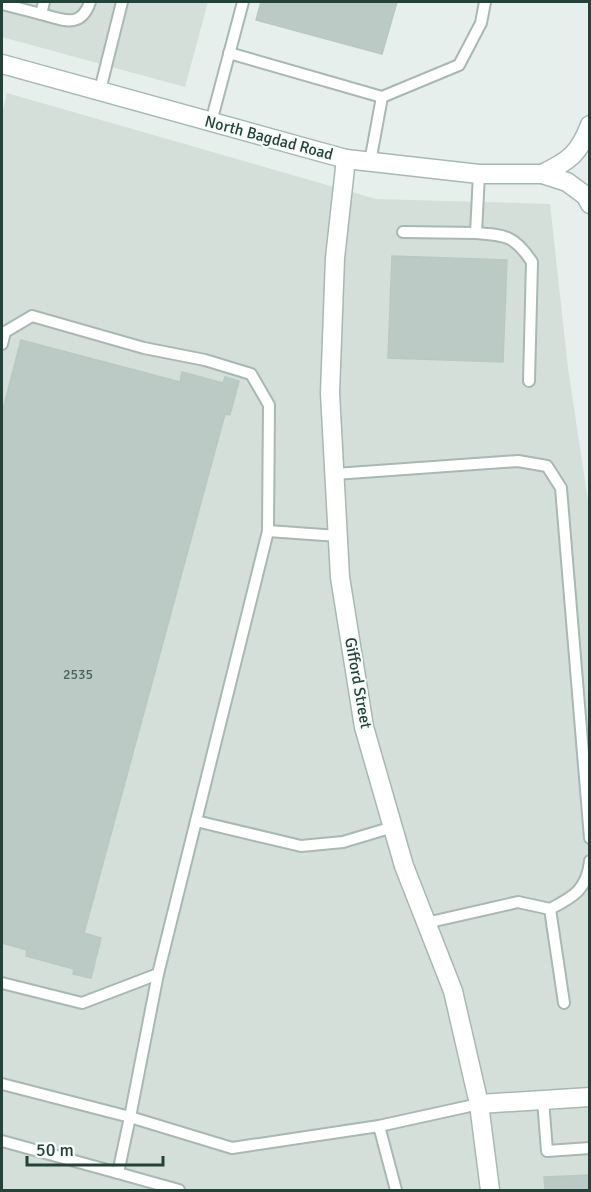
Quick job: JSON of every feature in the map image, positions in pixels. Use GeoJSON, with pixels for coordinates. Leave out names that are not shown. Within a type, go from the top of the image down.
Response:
{"type":"FeatureCollection","features":[{"type":"Feature","properties":{"kind":"street","name":"North Bagdad Road"},"geometry":{"type":"LineString","coordinates":[[2,64],[346,159],[479,174],[542,174],[567,182],[586,196],[590,204]]}},
{"type":"Feature","properties":{"kind":"street","name":"North Bagdad Road"},"geometry":{"type":"LineString","coordinates":[[542,174],[566,162],[583,142],[590,125]]}},
{"type":"Feature","properties":{"kind":"street","name":"Gifford Street"},"geometry":{"type":"LineString","coordinates":[[346,159],[335,258],[330,393],[340,578],[364,728],[404,866],[453,991],[479,1104],[490,1191]]}},
{"type":"Feature","properties":{"kind":"street"},"geometry":{"type":"LineString","coordinates":[[479,1104],[590,1097]]}},
{"type":"Feature","properties":{"kind":"lane"},"geometry":{"type":"LineString","coordinates":[[41,14],[44,2]]}},
{"type":"Feature","properties":{"kind":"lane"},"geometry":{"type":"LineString","coordinates":[[2,4],[62,20],[74,20],[84,15],[90,2]]}},
{"type":"Feature","properties":{"kind":"lane"},"geometry":{"type":"LineString","coordinates":[[100,90],[122,2]]}},
{"type":"Feature","properties":{"kind":"lane"},"geometry":{"type":"LineString","coordinates":[[211,122],[243,2]]}},
{"type":"Feature","properties":{"kind":"lane"},"geometry":{"type":"LineString","coordinates":[[229,53],[382,97],[459,65],[481,23],[486,2]]}},
{"type":"Feature","properties":{"kind":"lane"},"geometry":{"type":"LineString","coordinates":[[370,162],[382,97]]}},
{"type":"Feature","properties":{"kind":"lane"},"geometry":{"type":"LineString","coordinates":[[476,233],[479,174]]}},
{"type":"Feature","properties":{"kind":"lane"},"geometry":{"type":"LineString","coordinates":[[403,232],[502,234],[522,246],[532,262],[529,381]]}},
{"type":"Feature","properties":{"kind":"lane"},"geometry":{"type":"LineString","coordinates":[[2,344],[5,332],[32,316],[144,348],[205,360],[251,375],[269,405],[268,531],[158,974],[118,1173]]}},
{"type":"Feature","properties":{"kind":"lane"},"geometry":{"type":"LineString","coordinates":[[335,474],[518,461],[547,466],[561,488],[590,838]]}},
{"type":"Feature","properties":{"kind":"lane"},"geometry":{"type":"LineString","coordinates":[[268,531],[338,536]]}},
{"type":"Feature","properties":{"kind":"lane"},"geometry":{"type":"LineString","coordinates":[[196,821],[301,846],[343,842],[393,827]]}},
{"type":"Feature","properties":{"kind":"lane"},"geometry":{"type":"LineString","coordinates":[[426,923],[518,902],[550,909],[574,897],[588,874],[590,861]]}},
{"type":"Feature","properties":{"kind":"lane"},"geometry":{"type":"LineString","coordinates":[[550,909],[564,1003]]}},
{"type":"Feature","properties":{"kind":"lane"},"geometry":{"type":"LineString","coordinates":[[2,982],[82,1003],[158,974]]}},
{"type":"Feature","properties":{"kind":"lane"},"geometry":{"type":"LineString","coordinates":[[2,1084],[130,1117],[232,1148],[379,1126],[479,1104]]}},
{"type":"Feature","properties":{"kind":"lane"},"geometry":{"type":"LineString","coordinates":[[543,1100],[547,1151],[590,1148]]}},
{"type":"Feature","properties":{"kind":"lane"},"geometry":{"type":"LineString","coordinates":[[379,1126],[396,1191]]}},
{"type":"Feature","properties":{"kind":"lane"},"geometry":{"type":"LineString","coordinates":[[2,1141],[179,1191]]}},
{"type":"Feature","properties":{"kind":"shaded area"},"geometry":{"type":"Polygon","coordinates":[[[2,2],[208,2],[185,87],[2,37],[2,2]]]}},
{"type":"Feature","properties":{"kind":"shaded area"},"geometry":{"type":"Polygon","coordinates":[[[7,93],[376,199],[550,204],[568,368],[590,514],[589,1190],[2,1190],[2,114],[7,93]]]}},
{"type":"Feature","properties":{"kind":"building"},"geometry":{"type":"Polygon","coordinates":[[[261,2],[397,2],[382,54],[256,20],[261,2]]]}},
{"type":"Feature","properties":{"kind":"building"},"geometry":{"type":"Polygon","coordinates":[[[392,256],[507,260],[503,362],[388,358],[392,256]]]}},
{"type":"Feature","properties":{"kind":"building"},"geometry":{"type":"Polygon","coordinates":[[[21,340],[180,382],[182,372],[223,383],[225,377],[239,381],[230,415],[225,414],[84,933],[101,938],[91,978],[73,974],[74,969],[26,956],[27,950],[2,943],[2,413],[21,340]]]}},
{"type":"Feature","properties":{"kind":"building"},"geometry":{"type":"Polygon","coordinates":[[[590,1175],[590,1190],[545,1190],[544,1177],[590,1175]]]}}]}
